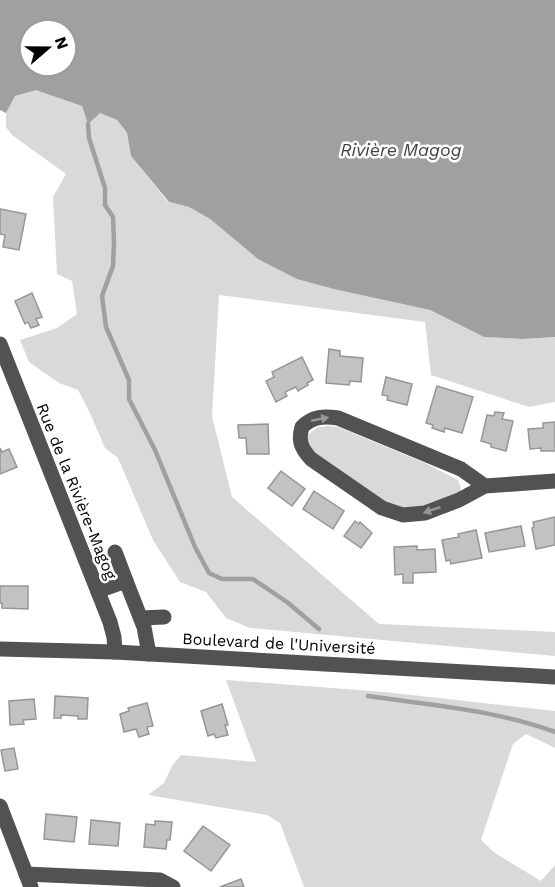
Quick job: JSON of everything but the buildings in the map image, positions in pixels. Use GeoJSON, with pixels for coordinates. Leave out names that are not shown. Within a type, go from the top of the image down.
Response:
{"type":"FeatureCollection","features":[{"type":"Feature","properties":{"kind":"street","name":"Rue de la Rivière-Magog"},"geometry":{"type":"LineString","coordinates":[[0,344],[112,628],[115,652]]}},
{"type":"Feature","properties":{"kind":"street"},"geometry":{"type":"LineString","coordinates":[[485,486],[461,469],[338,418],[328,416],[315,418],[302,427],[300,442],[303,451],[311,459],[392,513],[403,515],[425,513],[459,500],[485,486],[555,481]]}},
{"type":"Feature","properties":{"kind":"street"},"geometry":{"type":"LineString","coordinates":[[115,552],[141,618],[148,654]]}},
{"type":"Feature","properties":{"kind":"street"},"geometry":{"type":"LineString","coordinates":[[98,591],[126,581]]}},
{"type":"Feature","properties":{"kind":"street"},"geometry":{"type":"LineString","coordinates":[[141,618],[164,616]]}},
{"type":"Feature","properties":{"kind":"street","name":"Boulevard de l'Université"},"geometry":{"type":"LineString","coordinates":[[0,649],[115,652],[555,677]]}},
{"type":"Feature","properties":{"kind":"street"},"geometry":{"type":"LineString","coordinates":[[0,807],[28,881],[160,880],[173,887]]}},
{"type":"Feature","properties":{"kind":"shaded area"},"geometry":{"type":"Polygon","coordinates":[[[36,89],[82,106],[88,123],[100,113],[117,120],[127,134],[131,156],[168,202],[189,207],[210,219],[258,259],[338,290],[430,310],[484,337],[522,339],[555,337],[555,402],[529,407],[431,375],[425,322],[219,295],[212,416],[232,497],[379,624],[555,632],[555,656],[250,628],[226,618],[206,592],[180,582],[153,540],[118,458],[105,448],[78,390],[59,383],[29,362],[20,340],[57,328],[77,314],[72,281],[57,274],[53,197],[66,174],[12,135],[6,127],[6,113],[15,96],[36,89]]]}},
{"type":"Feature","properties":{"kind":"shaded area"},"geometry":{"type":"Polygon","coordinates":[[[318,427],[338,427],[427,464],[458,480],[461,488],[459,495],[431,506],[398,510],[315,455],[308,443],[308,435],[318,427]]]}},
{"type":"Feature","properties":{"kind":"shaded area"},"geometry":{"type":"Polygon","coordinates":[[[226,680],[385,692],[555,711],[555,748],[526,734],[513,744],[481,840],[495,853],[541,881],[555,865],[555,887],[304,887],[280,823],[267,815],[148,795],[164,783],[172,766],[181,755],[256,762],[226,680]]]}},
{"type":"Feature","properties":{"kind":"water","name":"Rivière Magog"},"geometry":{"type":"Polygon","coordinates":[[[0,0],[555,0],[555,337],[522,339],[484,337],[430,310],[297,279],[258,259],[210,219],[189,207],[169,202],[131,156],[127,133],[117,120],[100,113],[88,124],[82,106],[36,90],[15,96],[6,113],[0,110],[0,0]]]}},
{"type":"Feature","properties":{"kind":"waterway"},"geometry":{"type":"LineString","coordinates":[[88,124],[89,138],[105,188],[105,205],[113,217],[113,266],[102,296],[106,327],[129,380],[129,399],[155,450],[195,547],[209,573],[222,579],[253,579],[287,602],[319,629]]}},
{"type":"Feature","properties":{"kind":"waterway"},"geometry":{"type":"LineString","coordinates":[[368,696],[486,713],[555,732]]}}]}
